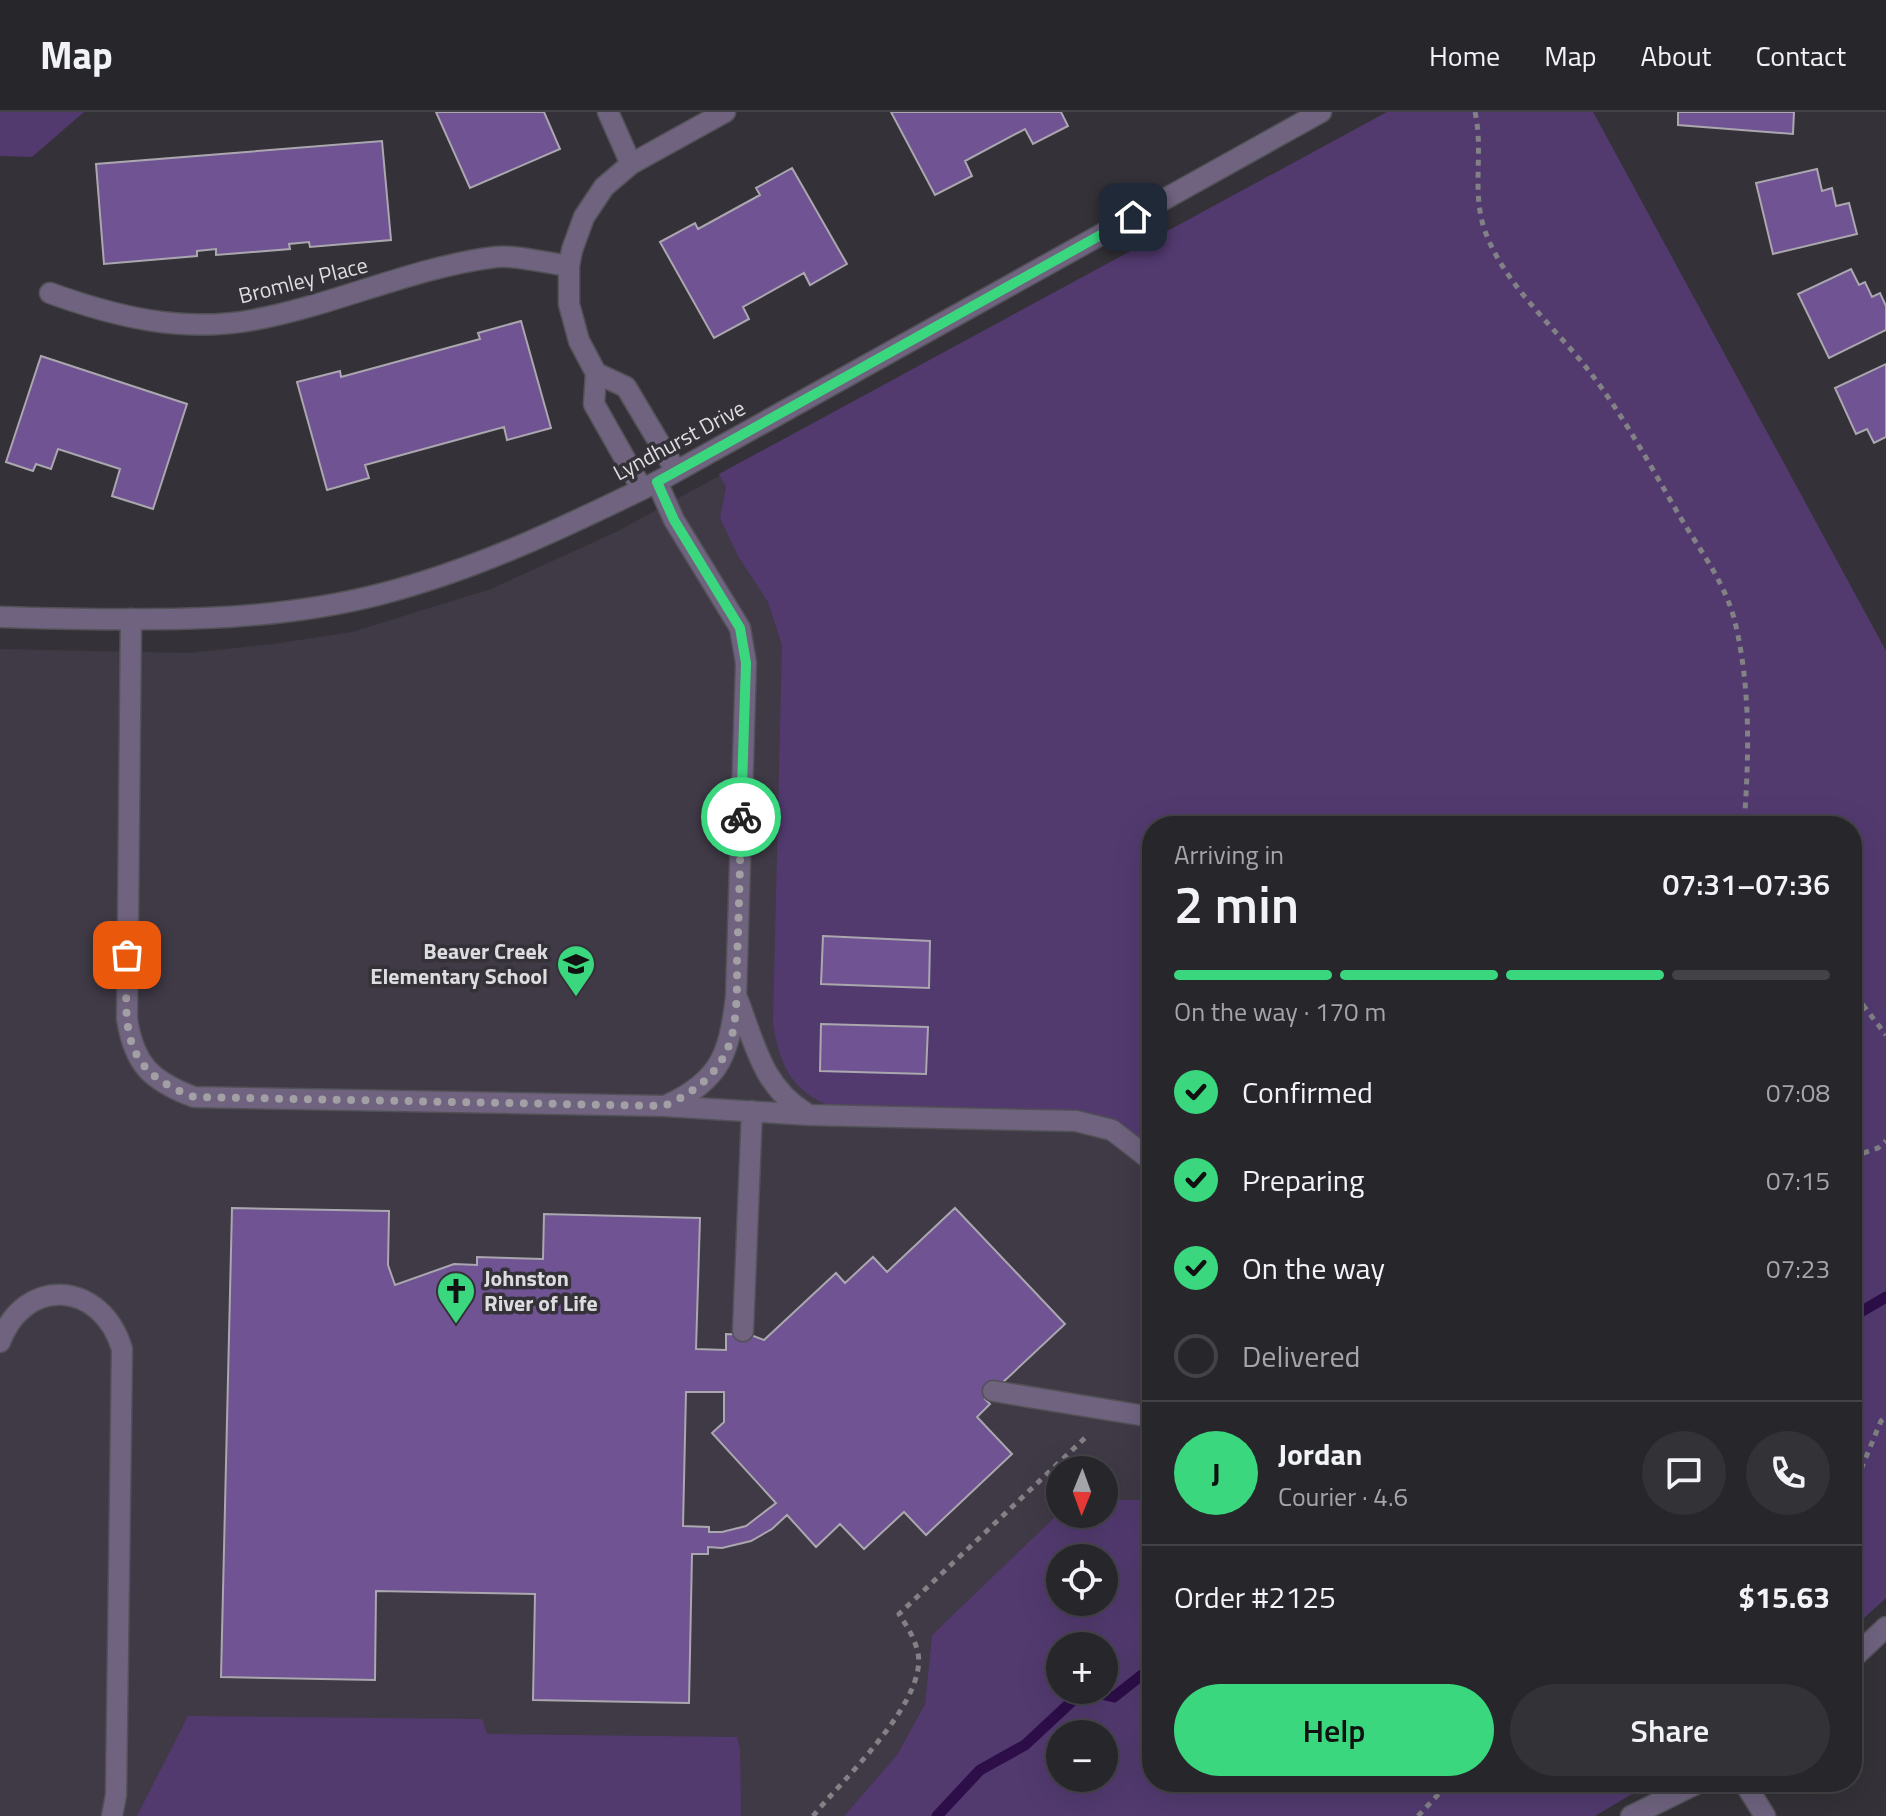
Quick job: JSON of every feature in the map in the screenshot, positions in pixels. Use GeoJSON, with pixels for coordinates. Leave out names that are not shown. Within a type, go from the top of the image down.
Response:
{"type":"FeatureCollection","features":[{"type":"Feature","properties":{"kind":"street"},"geometry":{"type":"LineString","coordinates":[[608,112],[631,164]]}},
{"type":"Feature","properties":{"kind":"street"},"geometry":{"type":"LineString","coordinates":[[664,1106],[695,1089],[718,1065],[730,1044],[736,997],[746,663],[740,628],[674,520],[594,404],[596,373],[579,341],[569,304],[569,266],[584,217],[604,187],[631,164],[725,112]]}},
{"type":"Feature","properties":{"kind":"street","name":"Lyndhurst Drive"},"geometry":{"type":"LineString","coordinates":[[0,617],[196,618],[295,610],[380,594],[468,567],[519,547],[650,485],[1321,112]]}},
{"type":"Feature","properties":{"kind":"street","name":"Bromley Place"},"geometry":{"type":"LineString","coordinates":[[50,293],[91,308],[144,321],[198,325],[252,320],[444,267],[499,257],[569,266]]}},
{"type":"Feature","properties":{"kind":"street"},"geometry":{"type":"LineString","coordinates":[[596,373],[626,387],[676,471]]}},
{"type":"Feature","properties":{"kind":"street"},"geometry":{"type":"LineString","coordinates":[[131,619],[127,1019],[131,1042],[142,1066],[167,1087],[194,1097],[664,1106],[809,1115],[1076,1121],[1112,1130],[1142,1153]]}},
{"type":"Feature","properties":{"kind":"street"},"geometry":{"type":"LineString","coordinates":[[736,997],[773,1085],[787,1102],[809,1115]]}},
{"type":"Feature","properties":{"kind":"street"},"geometry":{"type":"LineString","coordinates":[[743,1331],[752,1111]]}},
{"type":"Feature","properties":{"kind":"street"},"geometry":{"type":"LineString","coordinates":[[0,1342],[6,1326],[18,1311],[34,1301],[63,1295],[91,1302],[106,1314],[117,1330],[122,1349],[116,1781],[112,1816]]}},
{"type":"Feature","properties":{"kind":"street"},"geometry":{"type":"LineString","coordinates":[[993,1391],[1142,1416]]}},
{"type":"Feature","properties":{"kind":"street"},"geometry":{"type":"LineString","coordinates":[[1862,1650],[1886,1627]]}},
{"type":"Feature","properties":{"kind":"street"},"geometry":{"type":"LineString","coordinates":[[1631,1816],[1680,1792]]}},
{"type":"Feature","properties":{"kind":"street"},"geometry":{"type":"LineString","coordinates":[[1750,1792],[1765,1816]]}},
{"type":"Feature","properties":{"kind":"path"},"geometry":{"type":"LineString","coordinates":[[1475,112],[1479,135],[1476,194],[1485,231],[1496,254],[1533,307],[1591,373],[1645,455],[1713,568],[1734,617],[1743,660],[1748,711],[1745,816]]}},
{"type":"Feature","properties":{"kind":"path"},"geometry":{"type":"LineString","coordinates":[[1862,1005],[1886,1035]]}},
{"type":"Feature","properties":{"kind":"path"},"geometry":{"type":"LineString","coordinates":[[1862,1154],[1878,1148],[1886,1141]]}},
{"type":"Feature","properties":{"kind":"path"},"geometry":{"type":"LineString","coordinates":[[813,1816],[900,1713],[915,1684],[918,1655],[909,1628],[899,1614],[1112,1412]]}},
{"type":"Feature","properties":{"kind":"path"},"geometry":{"type":"LineString","coordinates":[[1862,1463],[1881,1421],[1886,1417]]}},
{"type":"Feature","properties":{"kind":"path"},"geometry":{"type":"LineString","coordinates":[[1418,1816],[1441,1792]]}},
{"type":"Feature","properties":{"kind":"shaded area"},"geometry":{"type":"Polygon","coordinates":[[[0,112],[84,112],[32,157],[0,156],[0,112]]]}},
{"type":"Feature","properties":{"kind":"shaded area","name":"Beaver Creek Elementary School"},"geometry":{"type":"Polygon","coordinates":[[[1387,112],[1593,112],[1886,651],[1854,816],[1142,816],[1142,1500],[1118,1500],[1118,1456],[1046,1456],[1046,1525],[932,1635],[925,1704],[897,1755],[844,1816],[0,1816],[0,649],[189,653],[273,644],[352,632],[491,589],[616,532],[1387,112]]]}},
{"type":"Feature","properties":{"kind":"shaded area"},"geometry":{"type":"Polygon","coordinates":[[[1387,112],[1593,112],[1886,651],[1886,1598],[1862,1620],[1862,816],[1142,816],[1142,1140],[1114,1123],[1071,1112],[837,1109],[809,1095],[791,1076],[784,1066],[773,1023],[782,645],[768,602],[738,556],[720,518],[726,487],[719,474],[1387,112]]]}},
{"type":"Feature","properties":{"kind":"shaded area"},"geometry":{"type":"Polygon","coordinates":[[[1118,1500],[1142,1500],[1142,1792],[1635,1792],[1595,1816],[844,1816],[897,1755],[925,1704],[932,1635],[1046,1525],[1046,1528],[1118,1528],[1118,1500]]]}},
{"type":"Feature","properties":{"kind":"shaded area"},"geometry":{"type":"Polygon","coordinates":[[[188,1716],[482,1719],[487,1734],[737,1737],[741,1816],[137,1816],[188,1716]]]}},
{"type":"Feature","properties":{"kind":"building"},"geometry":{"type":"Polygon","coordinates":[[[436,112],[544,112],[560,149],[470,188],[436,112]]]}},
{"type":"Feature","properties":{"kind":"building"},"geometry":{"type":"Polygon","coordinates":[[[891,112],[1061,112],[1068,126],[1033,144],[1025,129],[965,161],[972,176],[935,195],[891,112]]]}},
{"type":"Feature","properties":{"kind":"building"},"geometry":{"type":"Polygon","coordinates":[[[1678,112],[1794,112],[1793,134],[1678,125],[1678,112]]]}},
{"type":"Feature","properties":{"kind":"building"},"geometry":{"type":"Polygon","coordinates":[[[382,141],[391,240],[310,247],[309,242],[289,244],[290,249],[216,255],[216,249],[197,251],[197,256],[104,264],[96,164],[382,141]]]}},
{"type":"Feature","properties":{"kind":"building"},"geometry":{"type":"Polygon","coordinates":[[[792,168],[847,264],[810,285],[804,273],[743,307],[749,319],[714,338],[660,242],[695,223],[698,229],[760,195],[756,188],[792,168]]]}},
{"type":"Feature","properties":{"kind":"building"},"geometry":{"type":"Polygon","coordinates":[[[1817,169],[1822,191],[1832,188],[1836,206],[1849,203],[1857,234],[1773,254],[1756,183],[1817,169]]]}},
{"type":"Feature","properties":{"kind":"building"},"geometry":{"type":"Polygon","coordinates":[[[1851,269],[1859,285],[1865,282],[1872,297],[1880,293],[1886,306],[1886,330],[1829,358],[1798,294],[1851,269]]]}},
{"type":"Feature","properties":{"kind":"building"},"geometry":{"type":"Polygon","coordinates":[[[521,321],[551,428],[507,440],[504,427],[365,465],[369,478],[327,490],[297,382],[340,371],[341,377],[480,339],[478,333],[521,321]]]}},
{"type":"Feature","properties":{"kind":"building"},"geometry":{"type":"Polygon","coordinates":[[[41,356],[187,404],[153,509],[112,496],[120,469],[58,449],[51,469],[36,464],[33,471],[6,462],[41,356]]]}},
{"type":"Feature","properties":{"kind":"building"},"geometry":{"type":"Polygon","coordinates":[[[1886,364],[1886,437],[1874,443],[1867,429],[1856,434],[1835,388],[1886,364]]]}},
{"type":"Feature","properties":{"kind":"building"},"geometry":{"type":"Polygon","coordinates":[[[823,936],[930,941],[929,988],[821,984],[823,936]]]}},
{"type":"Feature","properties":{"kind":"building"},"geometry":{"type":"Polygon","coordinates":[[[821,1024],[928,1027],[926,1074],[820,1071],[821,1024]]]}},
{"type":"Feature","properties":{"kind":"building"},"geometry":{"type":"Polygon","coordinates":[[[232,1208],[389,1211],[388,1265],[395,1285],[454,1264],[477,1265],[477,1257],[543,1259],[544,1214],[700,1218],[696,1349],[726,1350],[726,1334],[751,1335],[764,1340],[836,1273],[845,1283],[873,1257],[887,1272],[955,1208],[1065,1324],[985,1399],[990,1404],[977,1417],[1012,1454],[926,1535],[904,1512],[864,1549],[840,1524],[816,1547],[787,1515],[772,1529],[751,1541],[722,1548],[708,1547],[708,1554],[692,1554],[689,1703],[533,1700],[535,1594],[376,1591],[375,1680],[221,1677],[232,1208]],[[686,1392],[683,1526],[709,1527],[709,1532],[746,1526],[776,1503],[712,1433],[724,1422],[724,1392],[686,1392]]]}},
{"type":"Feature","properties":{"kind":"waterway"},"geometry":{"type":"LineString","coordinates":[[1862,1311],[1886,1297]]}},
{"type":"Feature","properties":{"kind":"waterway"},"geometry":{"type":"LineString","coordinates":[[937,1816],[980,1770],[1025,1745],[1084,1690],[1114,1697],[1142,1675]]}},
{"type":"Feature","properties":{"kind":"way so far"},"geometry":{"type":"LineString","coordinates":[[127,955],[127,1019],[131,1042],[142,1066],[167,1087],[194,1097],[664,1106],[685,1097],[704,1082],[730,1044],[736,997],[741,817]]}},
{"type":"Feature","properties":{"kind":"place","name":"Beaver Creek Elementary School"},"geometry":{"type":"Point","coordinates":[576,998]}},
{"type":"Feature","properties":{"kind":"place","name":"Johnston River of Life"},"geometry":{"type":"Point","coordinates":[456,1325]}},
{"type":"Feature","properties":{"kind":"route"},"geometry":{"type":"LineString","coordinates":[[741,817],[746,663],[740,628],[674,520],[657,482],[1133,217]]}}]}
